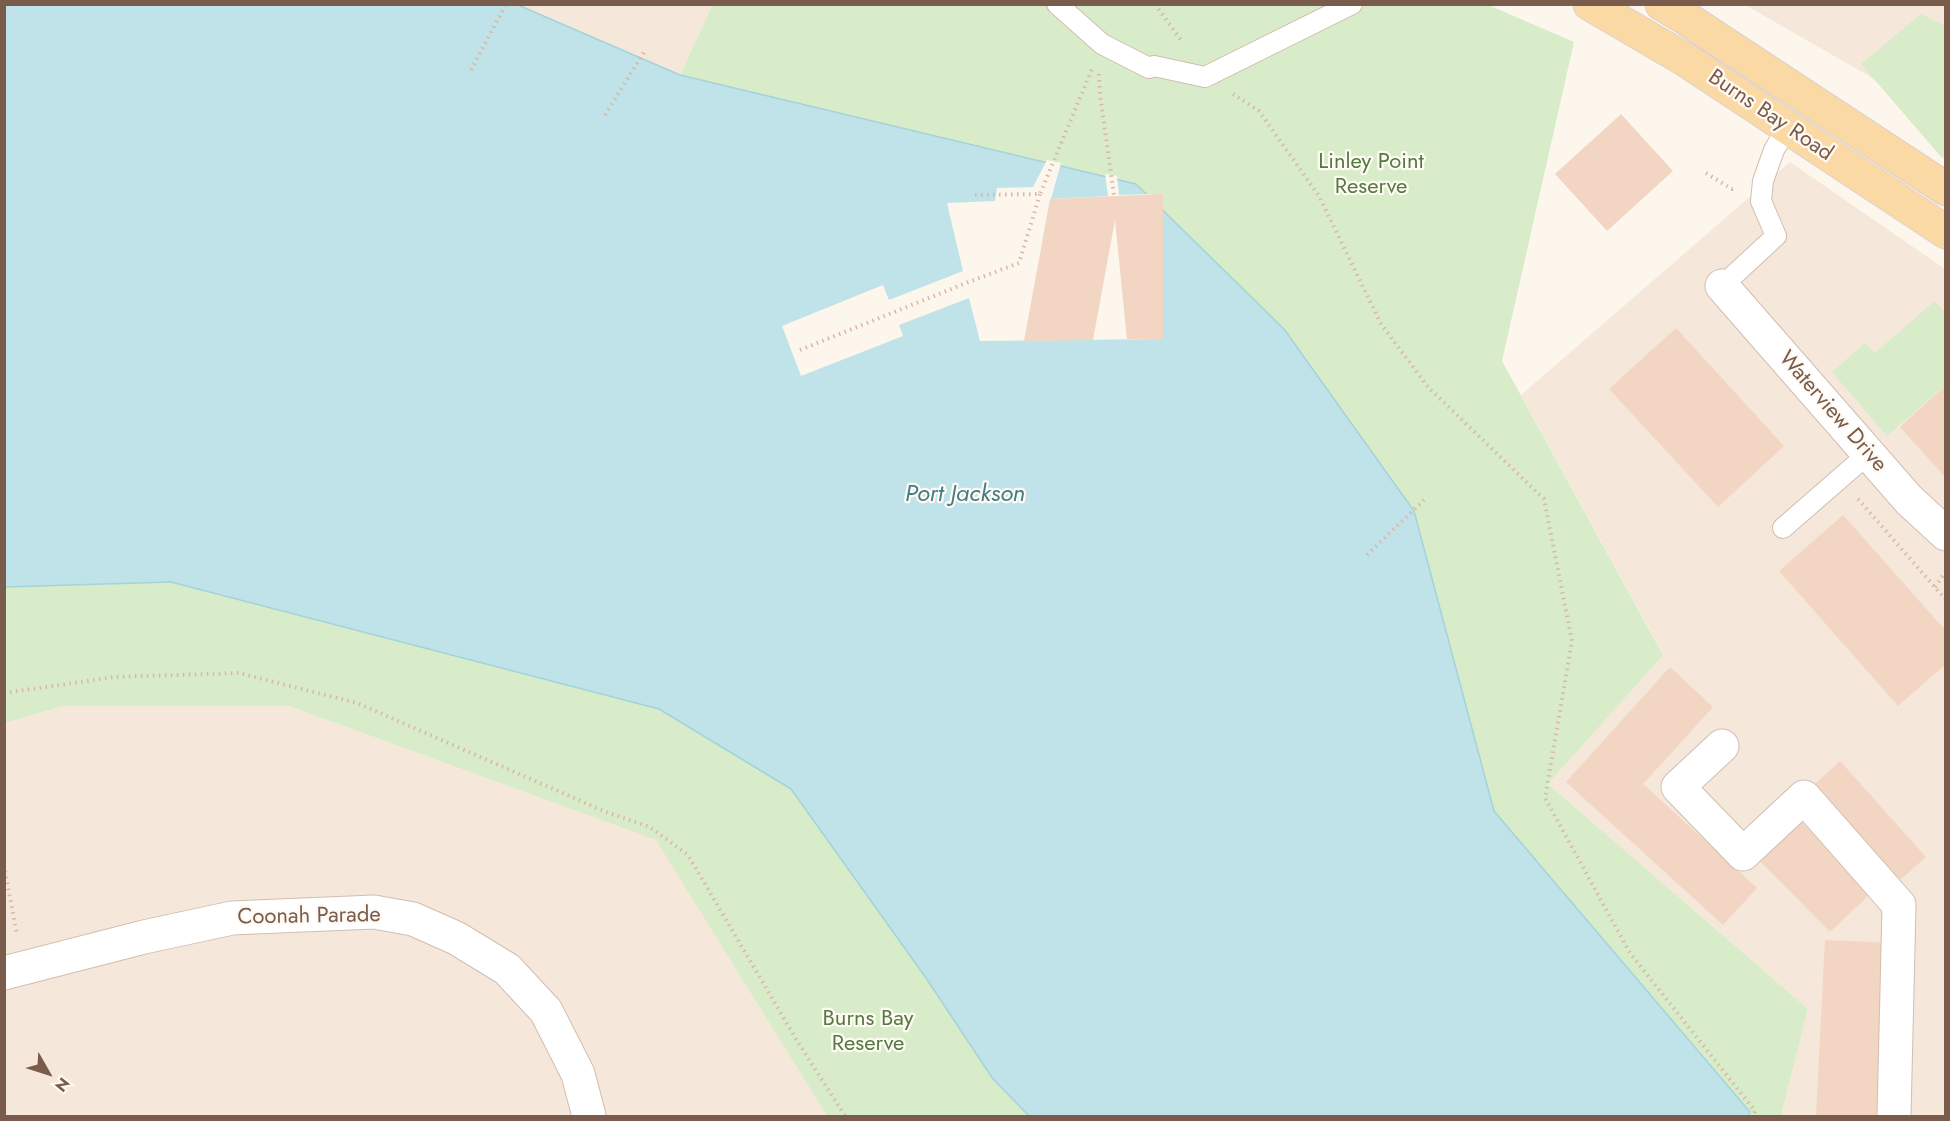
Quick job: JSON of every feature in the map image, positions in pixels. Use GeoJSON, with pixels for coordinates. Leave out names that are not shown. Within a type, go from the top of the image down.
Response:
{"type":"FeatureCollection","features":[{"type":"Feature","properties":{"kind":"main road","name":"Burns Bay Road"},"geometry":{"type":"LineString","coordinates":[[1590,4],[1684,59],[1946,232]]}},
{"type":"Feature","properties":{"kind":"main road","name":"Burns Bay Road"},"geometry":{"type":"LineString","coordinates":[[1662,4],[1946,189]]}},
{"type":"Feature","properties":{"kind":"street","name":"Waterview Drive"},"geometry":{"type":"LineString","coordinates":[[1722,286],[1909,501],[1946,534]]}},
{"type":"Feature","properties":{"kind":"street"},"geometry":{"type":"LineString","coordinates":[[1722,746],[1678,787],[1743,854],[1804,797],[1899,905],[1894,1116]]}},
{"type":"Feature","properties":{"kind":"street","name":"Coonah Parade"},"geometry":{"type":"LineString","coordinates":[[4,973],[144,937],[232,918],[374,912],[413,919],[456,938],[507,969],[546,1011],[578,1074],[590,1116]]}},
{"type":"Feature","properties":{"kind":"lane"},"geometry":{"type":"LineString","coordinates":[[1057,4],[1102,44],[1120,54],[1149,68],[1154,66],[1205,77],[1352,4]]}},
{"type":"Feature","properties":{"kind":"lane"},"geometry":{"type":"LineString","coordinates":[[1722,286],[1776,236],[1761,201],[1763,181],[1773,150],[1787,128]]}},
{"type":"Feature","properties":{"kind":"lane"},"geometry":{"type":"LineString","coordinates":[[1783,528],[1868,454]]}},
{"type":"Feature","properties":{"kind":"path"},"geometry":{"type":"LineString","coordinates":[[471,70],[506,4]]}},
{"type":"Feature","properties":{"kind":"path"},"geometry":{"type":"LineString","coordinates":[[1155,4],[1205,77],[1259,111],[1319,196],[1381,324],[1428,387],[1544,499],[1572,641],[1545,798],[1630,952],[1755,1111],[1753,1116]]}},
{"type":"Feature","properties":{"kind":"path"},"geometry":{"type":"LineString","coordinates":[[604,115],[646,49]]}},
{"type":"Feature","properties":{"kind":"path"},"geometry":{"type":"LineString","coordinates":[[800,350],[1019,263],[1038,199],[1096,64],[1099,72],[1114,195]]}},
{"type":"Feature","properties":{"kind":"path"},"geometry":{"type":"LineString","coordinates":[[975,195],[1040,194]]}},
{"type":"Feature","properties":{"kind":"path"},"geometry":{"type":"LineString","coordinates":[[1367,555],[1424,500]]}},
{"type":"Feature","properties":{"kind":"path"},"geometry":{"type":"LineString","coordinates":[[1935,587],[1946,572]]}},
{"type":"Feature","properties":{"kind":"path"},"geometry":{"type":"LineString","coordinates":[[4,693],[116,677],[238,674],[357,703],[606,812],[650,827],[688,855],[796,1039],[845,1116]]}},
{"type":"Feature","properties":{"kind":"path"},"geometry":{"type":"LineString","coordinates":[[4,865],[18,942]]}},
{"type":"Feature","properties":{"kind":"shaded area"},"geometry":{"type":"Polygon","coordinates":[[[518,5],[713,5],[680,75],[518,5]]]}},
{"type":"Feature","properties":{"kind":"shaded area"},"geometry":{"type":"Polygon","coordinates":[[[1745,5],[1945,5],[1945,135],[1869,76],[1745,5]]]}},
{"type":"Feature","properties":{"kind":"shaded area"},"geometry":{"type":"Polygon","coordinates":[[[1790,162],[1945,269],[1945,1116],[1781,1116],[1808,1009],[1548,784],[1663,654],[1521,395],[1790,162]]]}},
{"type":"Feature","properties":{"kind":"shaded area"},"geometry":{"type":"Polygon","coordinates":[[[63,706],[289,706],[657,840],[827,1116],[5,1116],[5,723],[63,706]]]}},
{"type":"Feature","properties":{"kind":"green space","name":"Linley Point Reserve"},"geometry":{"type":"Polygon","coordinates":[[[713,4],[1486,4],[1574,42],[1502,361],[1663,655],[1548,784],[1808,1009],[1781,1116],[1748,1116],[1750,1112],[1494,811],[1414,511],[1136,184],[680,75],[713,4]]]}},
{"type":"Feature","properties":{"kind":"green space"},"geometry":{"type":"Polygon","coordinates":[[[1921,14],[1945,26],[1946,156],[1942,158],[1861,64],[1921,14]]]}},
{"type":"Feature","properties":{"kind":"green space"},"geometry":{"type":"Polygon","coordinates":[[[1935,301],[1945,313],[1945,385],[1887,436],[1832,372],[1865,343],[1875,353],[1935,301]]]}},
{"type":"Feature","properties":{"kind":"green space","name":"Burns Bay Reserve"},"geometry":{"type":"Polygon","coordinates":[[[171,582],[659,709],[791,789],[926,978],[993,1079],[1029,1116],[827,1116],[656,840],[289,706],[63,706],[5,723],[5,587],[171,582]]]}},
{"type":"Feature","properties":{"kind":"water","name":"Port Jackson"},"geometry":{"type":"Polygon","coordinates":[[[4,5],[518,5],[680,75],[1136,184],[1284,329],[1414,511],[1494,811],[1750,1112],[1748,1116],[1029,1116],[993,1079],[926,978],[791,789],[659,709],[171,582],[5,587],[4,5]]]}},
{"type":"Feature","properties":{"kind":"pier"},"geometry":{"type":"Polygon","coordinates":[[[1047,160],[1061,163],[1051,199],[1108,196],[1105,174],[1117,176],[1119,195],[1151,194],[1163,206],[1163,339],[980,341],[969,298],[899,325],[903,336],[801,376],[782,326],[883,285],[889,300],[963,271],[947,203],[995,201],[997,188],[1033,187],[1047,160]]]}},
{"type":"Feature","properties":{"kind":"building"},"geometry":{"type":"Polygon","coordinates":[[[1621,114],[1673,171],[1607,231],[1555,174],[1621,114]]]}},
{"type":"Feature","properties":{"kind":"building"},"geometry":{"type":"Polygon","coordinates":[[[1163,194],[1163,339],[1127,339],[1115,220],[1093,340],[1024,341],[1050,199],[1163,194]]]}},
{"type":"Feature","properties":{"kind":"building"},"geometry":{"type":"Polygon","coordinates":[[[1676,328],[1784,446],[1718,507],[1609,389],[1676,328]]]}},
{"type":"Feature","properties":{"kind":"building"},"geometry":{"type":"Polygon","coordinates":[[[1946,385],[1946,478],[1900,427],[1946,385]]]}},
{"type":"Feature","properties":{"kind":"building"},"geometry":{"type":"Polygon","coordinates":[[[1843,515],[1946,631],[1946,664],[1898,706],[1779,571],[1843,515]]]}},
{"type":"Feature","properties":{"kind":"building"},"geometry":{"type":"Polygon","coordinates":[[[1670,667],[1713,707],[1643,784],[1757,888],[1723,925],[1566,782],[1670,667]]]}},
{"type":"Feature","properties":{"kind":"building"},"geometry":{"type":"Polygon","coordinates":[[[1840,761],[1926,857],[1900,880],[1814,785],[1840,761]]]}},
{"type":"Feature","properties":{"kind":"building"},"geometry":{"type":"Polygon","coordinates":[[[1799,819],[1871,893],[1830,932],[1758,859],[1799,819]]]}},
{"type":"Feature","properties":{"kind":"building"},"geometry":{"type":"Polygon","coordinates":[[[1825,940],[1895,943],[1885,1116],[1816,1116],[1825,940]]]}}]}
